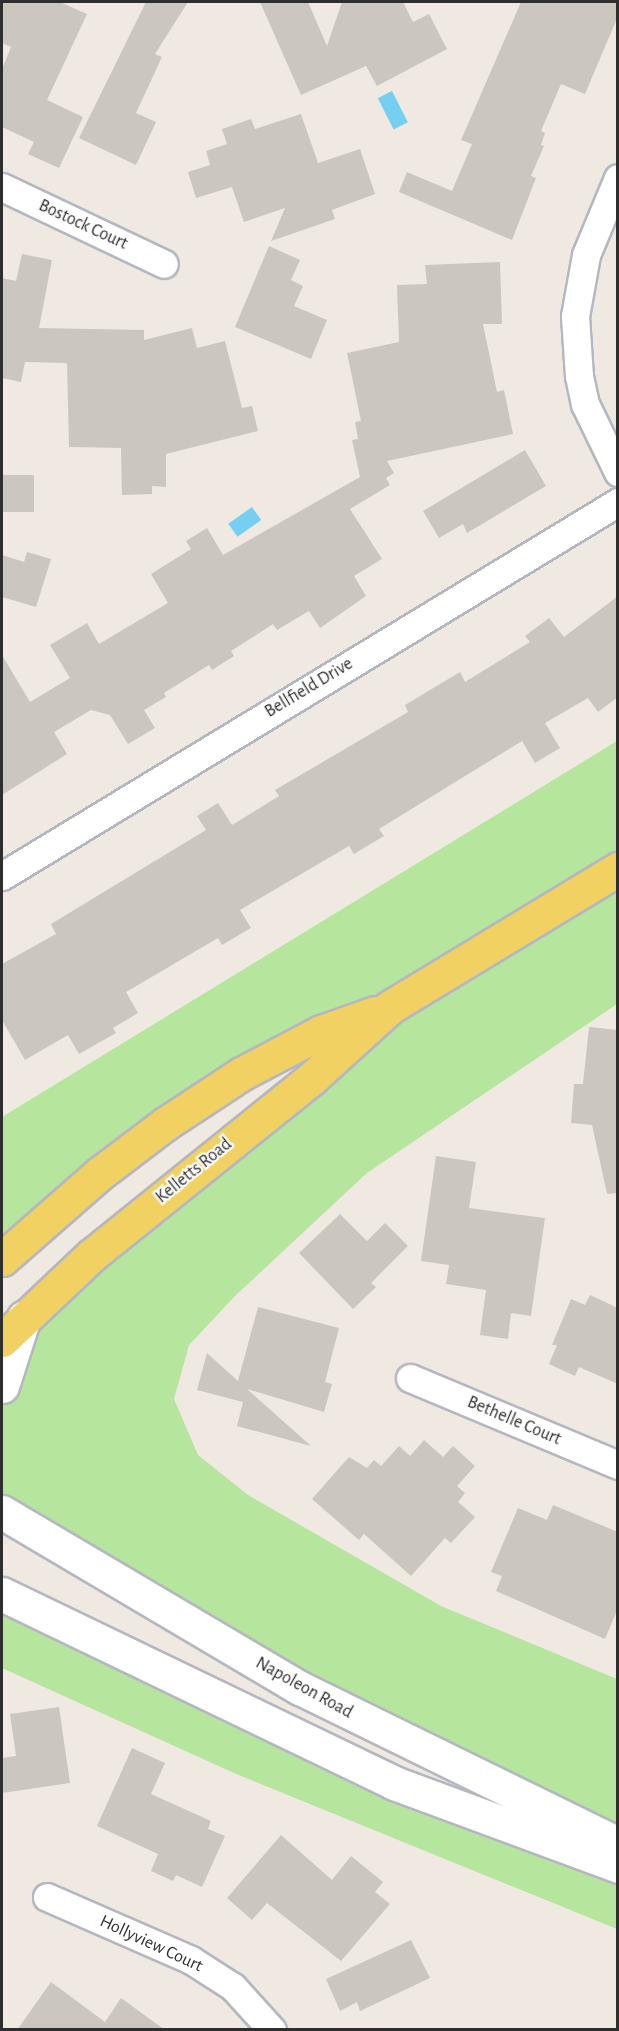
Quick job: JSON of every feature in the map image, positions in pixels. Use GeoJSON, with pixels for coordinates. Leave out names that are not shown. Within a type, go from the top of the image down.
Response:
{"type":"FeatureCollection","features":[{"type":"Feature","properties":{"kind":"main road","name":"Kelletts Road"},"geometry":{"type":"LineString","coordinates":[[2,1340],[24,1317],[187,1175],[311,1079],[390,1007],[618,868]]}},
{"type":"Feature","properties":{"kind":"main road","name":"Kelletts Road"},"geometry":{"type":"LineString","coordinates":[[2,1260],[99,1174],[241,1074],[321,1032],[390,1007]]}},
{"type":"Feature","properties":{"kind":"main road"},"geometry":{"type":"LineString","coordinates":[[2,1386],[24,1317]]}},
{"type":"Feature","properties":{"kind":"main road","name":"Napoleon Road"},"geometry":{"type":"LineString","coordinates":[[2,1512],[300,1688],[618,1844]]}},
{"type":"Feature","properties":{"kind":"main road"},"geometry":{"type":"LineString","coordinates":[[2,1594],[51,1620],[394,1783],[618,1866]]}},
{"type":"Feature","properties":{"kind":"main road"},"geometry":{"type":"LineString","coordinates":[[2,1612],[51,1620]]}},
{"type":"Feature","properties":{"kind":"street"},"geometry":{"type":"LineString","coordinates":[[618,178],[586,255],[578,285],[575,316],[577,358],[585,404],[618,472]]}},
{"type":"Feature","properties":{"kind":"street","name":"Bostock Court"},"geometry":{"type":"LineString","coordinates":[[2,187],[164,264]]}},
{"type":"Feature","properties":{"kind":"street","name":"Bellfield Drive"},"geometry":{"type":"LineString","coordinates":[[2,876],[618,502]]}},
{"type":"Feature","properties":{"kind":"street","name":"Bethelle Court"},"geometry":{"type":"LineString","coordinates":[[410,1378],[618,1465]]}},
{"type":"Feature","properties":{"kind":"street","name":"Hollyview Court"},"geometry":{"type":"LineString","coordinates":[[47,1897],[191,1960],[233,1987],[272,2030]]}},
{"type":"Feature","properties":{"kind":"green space"},"geometry":{"type":"Polygon","coordinates":[[[617,741],[617,1004],[367,1173],[235,1296],[189,1345],[174,1399],[198,1455],[248,1495],[441,1606],[617,1679],[617,1844],[2,1512],[2,1386],[24,1317],[311,1079],[321,1032],[2,1259],[2,1117],[617,741]]]}},
{"type":"Feature","properties":{"kind":"green space"},"geometry":{"type":"Polygon","coordinates":[[[2,1612],[617,1866],[617,1929],[234,1773],[2,1668],[2,1612]]]}},
{"type":"Feature","properties":{"kind":"water"},"geometry":{"type":"Polygon","coordinates":[[[392,91],[408,122],[394,129],[378,98],[392,91]]]}},
{"type":"Feature","properties":{"kind":"water"},"geometry":{"type":"Polygon","coordinates":[[[252,507],[261,520],[237,537],[228,524],[252,507]]]}},
{"type":"Feature","properties":{"kind":"building"},"geometry":{"type":"Polygon","coordinates":[[[2,2],[60,2],[87,14],[47,100],[83,117],[59,168],[28,154],[34,142],[2,127],[2,69],[11,47],[2,43],[2,2]]]}},
{"type":"Feature","properties":{"kind":"building"},"geometry":{"type":"Polygon","coordinates":[[[146,2],[188,2],[155,54],[162,57],[136,113],[156,122],[136,165],[79,138],[146,2]]]}},
{"type":"Feature","properties":{"kind":"building"},"geometry":{"type":"Polygon","coordinates":[[[260,2],[308,2],[327,46],[342,2],[403,2],[413,22],[429,14],[447,49],[377,86],[366,66],[301,95],[260,2]]]}},
{"type":"Feature","properties":{"kind":"building"},"geometry":{"type":"Polygon","coordinates":[[[521,2],[618,2],[618,16],[585,94],[561,84],[541,131],[545,133],[541,145],[544,146],[531,176],[536,178],[512,240],[399,192],[407,172],[452,191],[472,144],[461,140],[521,2]]]}},
{"type":"Feature","properties":{"kind":"building"},"geometry":{"type":"Polygon","coordinates":[[[301,114],[318,163],[360,149],[375,194],[332,210],[335,219],[271,241],[285,208],[244,222],[232,187],[196,198],[188,172],[210,165],[206,151],[227,144],[222,129],[251,119],[255,129],[301,114]]]}},
{"type":"Feature","properties":{"kind":"building"},"geometry":{"type":"Polygon","coordinates":[[[269,246],[300,260],[291,280],[303,286],[294,306],[327,320],[311,359],[235,327],[269,246]]]}},
{"type":"Feature","properties":{"kind":"building"},"geometry":{"type":"Polygon","coordinates":[[[22,254],[52,260],[39,328],[144,330],[144,340],[192,328],[197,348],[225,341],[242,408],[252,406],[258,431],[166,454],[166,487],[152,486],[152,494],[122,495],[121,448],[69,447],[67,363],[25,362],[21,382],[2,378],[2,278],[16,281],[22,254]]]}},
{"type":"Feature","properties":{"kind":"building"},"geometry":{"type":"Polygon","coordinates":[[[500,262],[502,324],[483,324],[497,392],[504,390],[513,434],[387,461],[394,473],[386,478],[390,485],[350,509],[382,559],[354,576],[366,596],[320,628],[309,611],[277,630],[273,624],[231,651],[234,656],[212,670],[209,665],[164,693],[166,697],[144,710],[155,728],[128,744],[110,715],[91,710],[54,732],[67,754],[2,795],[2,655],[30,702],[70,678],[50,645],[87,623],[99,644],[168,603],[151,574],[191,549],[186,541],[207,528],[223,555],[360,477],[352,440],[358,439],[355,422],[361,421],[347,353],[399,342],[397,285],[427,284],[425,265],[500,262]]]}},
{"type":"Feature","properties":{"kind":"building"},"geometry":{"type":"Polygon","coordinates":[[[525,450],[546,486],[467,533],[463,524],[439,538],[423,511],[525,450]]]}},
{"type":"Feature","properties":{"kind":"building"},"geometry":{"type":"Polygon","coordinates":[[[2,475],[34,475],[34,512],[2,512],[2,475]]]}},
{"type":"Feature","properties":{"kind":"building"},"geometry":{"type":"Polygon","coordinates":[[[27,552],[51,559],[36,607],[2,597],[2,555],[24,562],[27,552]]]}},
{"type":"Feature","properties":{"kind":"building"},"geometry":{"type":"Polygon","coordinates":[[[618,596],[618,697],[598,712],[588,698],[545,723],[560,748],[535,763],[522,741],[379,829],[384,836],[354,854],[349,846],[240,910],[251,928],[222,945],[218,938],[126,992],[138,1013],[113,1028],[116,1033],[79,1054],[68,1035],[25,1060],[2,1020],[2,964],[56,934],[51,924],[206,830],[197,816],[218,803],[232,825],[279,796],[275,790],[408,712],[405,705],[460,672],[465,682],[530,642],[525,636],[549,618],[564,637],[618,596]]]}},
{"type":"Feature","properties":{"kind":"building"},"geometry":{"type":"Polygon","coordinates":[[[589,1027],[618,1030],[618,1193],[607,1194],[592,1125],[571,1123],[574,1084],[583,1084],[589,1027]]]}},
{"type":"Feature","properties":{"kind":"building"},"geometry":{"type":"Polygon","coordinates":[[[436,1156],[476,1162],[469,1208],[545,1218],[531,1316],[511,1313],[508,1339],[480,1335],[486,1290],[446,1284],[449,1265],[421,1261],[436,1156]]]}},
{"type":"Feature","properties":{"kind":"building"},"geometry":{"type":"Polygon","coordinates":[[[340,1214],[367,1241],[385,1223],[408,1246],[371,1283],[376,1287],[353,1309],[299,1253],[340,1214]]]}},
{"type":"Feature","properties":{"kind":"building"},"geometry":{"type":"Polygon","coordinates":[[[590,1295],[618,1308],[618,1384],[579,1367],[575,1376],[549,1364],[557,1345],[552,1345],[571,1299],[585,1305],[590,1295]]]}},
{"type":"Feature","properties":{"kind":"building"},"geometry":{"type":"Polygon","coordinates":[[[258,1307],[339,1328],[325,1382],[332,1384],[324,1412],[247,1389],[311,1446],[237,1426],[243,1402],[197,1390],[207,1353],[238,1381],[258,1307]]]}},
{"type":"Feature","properties":{"kind":"building"},"geometry":{"type":"Polygon","coordinates":[[[424,1440],[443,1457],[453,1446],[475,1466],[457,1486],[465,1493],[458,1502],[475,1517],[451,1543],[445,1538],[411,1576],[364,1534],[359,1540],[312,1499],[349,1457],[367,1468],[374,1460],[381,1466],[399,1446],[410,1456],[424,1440]]]}},
{"type":"Feature","properties":{"kind":"building"},"geometry":{"type":"Polygon","coordinates":[[[553,1505],[618,1532],[618,1608],[605,1639],[496,1591],[502,1576],[491,1572],[518,1508],[547,1520],[553,1505]]]}},
{"type":"Feature","properties":{"kind":"building"},"geometry":{"type":"Polygon","coordinates":[[[59,1707],[70,1783],[2,1793],[2,1758],[16,1756],[10,1714],[59,1707]]]}},
{"type":"Feature","properties":{"kind":"building"},"geometry":{"type":"Polygon","coordinates":[[[132,1748],[165,1763],[151,1794],[211,1821],[208,1829],[225,1836],[202,1887],[176,1875],[173,1881],[151,1871],[158,1854],[97,1826],[132,1748]]]}},
{"type":"Feature","properties":{"kind":"building"},"geometry":{"type":"Polygon","coordinates":[[[281,1835],[332,1880],[351,1856],[383,1882],[375,1892],[390,1904],[341,1961],[267,1903],[252,1920],[227,1898],[281,1835]]]}},
{"type":"Feature","properties":{"kind":"building"},"geometry":{"type":"Polygon","coordinates":[[[411,1940],[430,1978],[360,2011],[357,2002],[340,2011],[326,1979],[411,1940]]]}},
{"type":"Feature","properties":{"kind":"building"},"geometry":{"type":"Polygon","coordinates":[[[51,1982],[105,2022],[121,1998],[165,2030],[17,2030],[51,1982]]]}}]}
